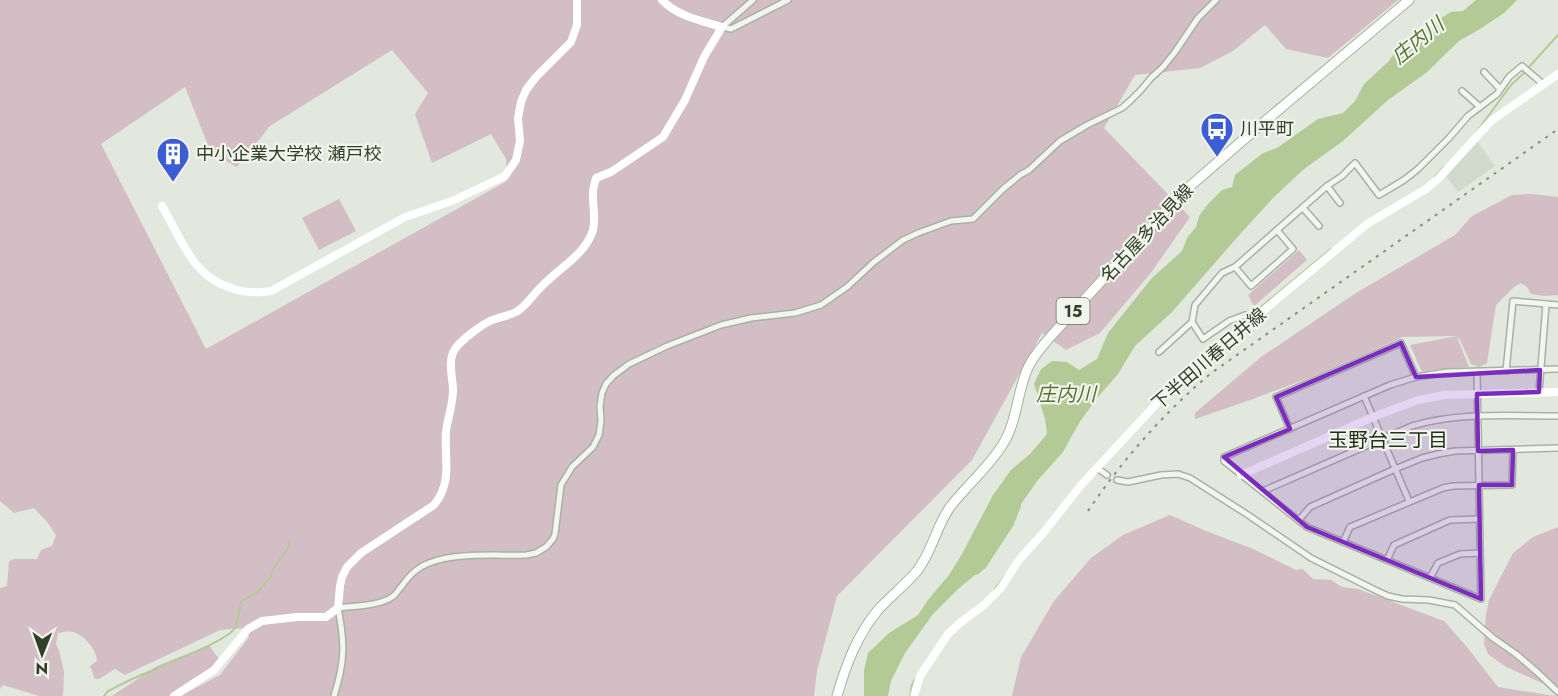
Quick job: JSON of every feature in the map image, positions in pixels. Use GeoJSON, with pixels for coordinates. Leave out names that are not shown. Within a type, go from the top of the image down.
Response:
{"type":"FeatureCollection","features":[{"type":"Feature","properties":{"kind":"main road","name":"名古屋多治見線"},"geometry":{"type":"LineString","coordinates":[[837,696],[847,663],[877,612],[917,572],[926,559],[941,521],[951,506],[995,456],[1005,441],[1027,370],[1051,336],[1181,194],[1409,0]]}},
{"type":"Feature","properties":{"kind":"street"},"geometry":{"type":"LineString","coordinates":[[162,206],[196,264],[210,277],[227,287],[250,293],[271,291],[405,217],[452,201],[505,176],[516,160],[520,141],[518,118],[521,102],[536,76],[571,42],[577,26],[577,0]]}},
{"type":"Feature","properties":{"kind":"street"},"geometry":{"type":"LineString","coordinates":[[662,0],[684,15],[731,29],[788,0]]}},
{"type":"Feature","properties":{"kind":"street"},"geometry":{"type":"LineString","coordinates":[[334,696],[343,659],[338,608],[340,586],[347,567],[361,554],[434,505],[441,497],[445,483],[446,432],[452,407],[453,388],[450,373],[455,348],[470,334],[490,321],[517,312],[542,285],[582,250],[593,231],[595,214],[593,191],[596,178],[611,172],[663,137],[685,100],[704,57],[722,27],[753,0]]}},
{"type":"Feature","properties":{"kind":"street"},"geometry":{"type":"LineString","coordinates":[[174,696],[214,670],[248,628],[262,621],[297,616],[326,617],[338,608],[390,599],[417,568],[432,561],[462,556],[526,555],[536,553],[546,547],[555,534],[561,485],[572,467],[593,447],[601,421],[602,393],[613,376],[629,364],[667,346],[722,325],[751,318],[795,313],[821,305],[903,240],[951,221],[973,219],[1003,189],[1029,170],[1060,141],[1122,108],[1130,101],[1163,67],[1198,18],[1216,0]]}},
{"type":"Feature","properties":{"kind":"street"},"geometry":{"type":"LineString","coordinates":[[1159,352],[1192,322],[1195,305],[1222,273],[1235,267],[1355,163],[1379,195],[1418,169],[1468,116],[1497,93],[1509,77],[1522,66],[1543,84]]}},
{"type":"Feature","properties":{"kind":"street"},"geometry":{"type":"LineString","coordinates":[[1485,72],[1500,89]]}},
{"type":"Feature","properties":{"kind":"street","name":"下半田川春日井線"},"geometry":{"type":"LineString","coordinates":[[914,696],[920,676],[948,634],[1000,589],[1019,560],[1082,484],[1172,387],[1367,224],[1426,189],[1491,121],[1558,74]]}},
{"type":"Feature","properties":{"kind":"street"},"geometry":{"type":"LineString","coordinates":[[1462,91],[1480,106]]}},
{"type":"Feature","properties":{"kind":"street"},"geometry":{"type":"LineString","coordinates":[[1327,186],[1340,203]]}},
{"type":"Feature","properties":{"kind":"street"},"geometry":{"type":"LineString","coordinates":[[1302,208],[1319,226]]}},
{"type":"Feature","properties":{"kind":"street"},"geometry":{"type":"LineString","coordinates":[[1235,267],[1251,286],[1293,249],[1277,230]]}},
{"type":"Feature","properties":{"kind":"street"},"geometry":{"type":"LineString","coordinates":[[1506,371],[1513,301],[1558,305]]}},
{"type":"Feature","properties":{"kind":"street"},"geometry":{"type":"LineString","coordinates":[[1539,392],[1546,304]]}},
{"type":"Feature","properties":{"kind":"street"},"geometry":{"type":"LineString","coordinates":[[1192,322],[1203,339],[1229,321],[1245,315],[1250,321]]}},
{"type":"Feature","properties":{"kind":"street"},"geometry":{"type":"LineString","coordinates":[[1290,429],[1276,397],[1401,343],[1416,377]]}},
{"type":"Feature","properties":{"kind":"street"},"geometry":{"type":"LineString","coordinates":[[1476,371],[1481,599],[1307,526],[1224,461],[1224,457],[1390,385],[1416,377],[1447,372],[1476,371],[1506,371],[1558,369]]}},
{"type":"Feature","properties":{"kind":"street"},"geometry":{"type":"LineString","coordinates":[[1241,475],[1373,417],[1425,398],[1444,395],[1558,392]]}},
{"type":"Feature","properties":{"kind":"street"},"geometry":{"type":"LineString","coordinates":[[1364,396],[1409,501]]}},
{"type":"Feature","properties":{"kind":"street"},"geometry":{"type":"LineString","coordinates":[[1263,491],[1412,426],[1430,421],[1449,418],[1558,416]]}},
{"type":"Feature","properties":{"kind":"street"},"geometry":{"type":"LineString","coordinates":[[1299,520],[1310,507],[1422,458],[1455,451],[1558,448]]}},
{"type":"Feature","properties":{"kind":"street"},"geometry":{"type":"LineString","coordinates":[[1343,542],[1350,527],[1443,488],[1512,485],[1513,450]]}},
{"type":"Feature","properties":{"kind":"street"},"geometry":{"type":"LineString","coordinates":[[1097,468],[1107,475]]}},
{"type":"Feature","properties":{"kind":"street"},"geometry":{"type":"LineString","coordinates":[[1116,480],[1128,482],[1178,474],[1190,478],[1311,558],[1377,591],[1402,600],[1429,600],[1455,605],[1493,638],[1516,654],[1558,692]]}},
{"type":"Feature","properties":{"kind":"street"},"geometry":{"type":"LineString","coordinates":[[1387,560],[1394,545],[1450,520],[1479,519]]}},
{"type":"Feature","properties":{"kind":"street"},"geometry":{"type":"LineString","coordinates":[[1430,578],[1438,562],[1460,554],[1480,553]]}},
{"type":"Feature","properties":{"kind":"highlighted area"},"geometry":{"type":"Polygon","coordinates":[[[1401,343],[1416,377],[1540,370],[1539,392],[1477,394],[1478,451],[1513,450],[1512,485],[1479,485],[1481,599],[1307,527],[1224,457],[1290,429],[1276,397],[1401,343]]]}},
{"type":"Feature","properties":{"kind":"shaded area"},"geometry":{"type":"Polygon","coordinates":[[[0,0],[1398,0],[1328,58],[1286,49],[1265,25],[1233,51],[1200,68],[1135,75],[1104,128],[1190,217],[1150,274],[1100,333],[1066,350],[1042,333],[972,460],[837,596],[817,671],[814,696],[180,696],[220,675],[249,637],[245,628],[220,630],[125,675],[115,669],[99,679],[95,679],[90,666],[97,661],[95,652],[89,644],[73,632],[58,633],[56,644],[64,672],[63,696],[39,696],[3,685],[0,689],[0,588],[7,586],[9,561],[37,559],[41,550],[52,546],[56,535],[34,508],[14,513],[0,501],[0,0]],[[392,50],[270,126],[237,167],[211,153],[185,87],[101,144],[206,349],[507,181],[506,159],[491,134],[432,163],[415,114],[428,93],[392,50]]]}},
{"type":"Feature","properties":{"kind":"shaded area"},"geometry":{"type":"Polygon","coordinates":[[[1477,141],[1495,166],[1458,192],[1446,176],[1477,141]]]}},
{"type":"Feature","properties":{"kind":"shaded area"},"geometry":{"type":"Polygon","coordinates":[[[1531,194],[1558,197],[1558,295],[1531,294],[1521,283],[1514,287],[1496,305],[1487,363],[1479,367],[1471,364],[1457,337],[1469,367],[1422,372],[1410,345],[1457,336],[1403,337],[1314,376],[1195,419],[1195,413],[1261,357],[1356,293],[1455,235],[1472,216],[1512,195],[1531,194]]]}},
{"type":"Feature","properties":{"kind":"shaded area"},"geometry":{"type":"Polygon","coordinates":[[[339,199],[356,231],[319,250],[302,218],[339,199]]]}},
{"type":"Feature","properties":{"kind":"shaded area"},"geometry":{"type":"Polygon","coordinates":[[[1299,250],[1307,260],[1254,306],[1248,295],[1299,250]]]}},
{"type":"Feature","properties":{"kind":"shaded area"},"geometry":{"type":"Polygon","coordinates":[[[1170,515],[1253,549],[1296,570],[1303,569],[1313,579],[1331,580],[1342,587],[1358,589],[1444,621],[1498,687],[1555,696],[1012,696],[1021,657],[1054,601],[1091,558],[1123,535],[1170,515]]]}},
{"type":"Feature","properties":{"kind":"shaded area"},"geometry":{"type":"Polygon","coordinates":[[[1558,527],[1558,690],[1506,667],[1488,654],[1484,644],[1489,600],[1513,553],[1533,537],[1558,527]]]}},
{"type":"Feature","properties":{"kind":"shaded area"},"geometry":{"type":"Polygon","coordinates":[[[209,645],[219,659],[212,668],[170,696],[112,696],[157,666],[209,645]]]}},
{"type":"Feature","properties":{"kind":"water","name":"庄内川"},"geometry":{"type":"Polygon","coordinates":[[[1476,0],[1517,0],[1504,13],[1459,41],[1426,73],[1388,100],[1343,141],[1304,169],[1274,197],[1172,312],[1135,346],[1118,374],[1079,423],[1063,452],[1038,480],[992,545],[976,574],[933,614],[905,653],[891,681],[888,696],[864,696],[864,670],[868,653],[889,633],[918,615],[949,575],[993,495],[1011,470],[1030,454],[1047,434],[1045,419],[1034,384],[1041,369],[1052,361],[1067,362],[1079,370],[1097,359],[1108,333],[1151,279],[1182,251],[1187,238],[1196,227],[1199,216],[1222,190],[1232,187],[1235,175],[1263,153],[1277,148],[1318,119],[1343,113],[1355,101],[1364,84],[1389,61],[1400,45],[1408,44],[1436,21],[1451,12],[1463,11],[1476,0]]]}},
{"type":"Feature","properties":{"kind":"waterway"},"geometry":{"type":"LineString","coordinates":[[1529,67],[1558,35]]}},
{"type":"Feature","properties":{"kind":"waterway"},"geometry":{"type":"LineString","coordinates":[[1475,134],[1511,85],[1524,73]]}},
{"type":"Feature","properties":{"kind":"waterway"},"geometry":{"type":"LineString","coordinates":[[1434,178],[1444,167]]}},
{"type":"Feature","properties":{"kind":"waterway"},"geometry":{"type":"LineString","coordinates":[[1250,316],[1331,249]]}},
{"type":"Feature","properties":{"kind":"waterway"},"geometry":{"type":"LineString","coordinates":[[1173,381],[1245,321]]}},
{"type":"Feature","properties":{"kind":"waterway","name":"庄内川"},"geometry":{"type":"LineString","coordinates":[[975,569],[981,564],[1008,523],[1015,505]]}},
{"type":"Feature","properties":{"kind":"waterway"},"geometry":{"type":"LineString","coordinates":[[104,696],[108,691],[207,647],[234,629],[241,602],[257,592],[270,578],[273,569],[289,546],[289,541]]}},
{"type":"Feature","properties":{"kind":"waterway"},"geometry":{"type":"LineString","coordinates":[[994,590],[1005,575]]}},
{"type":"Feature","properties":{"kind":"waterway"},"geometry":{"type":"LineString","coordinates":[[910,696],[915,679]]}},
{"type":"Feature","properties":{"kind":"railway"},"geometry":{"type":"LineString","coordinates":[[1088,511],[1145,438],[1210,374],[1558,129]]}},
{"type":"Feature","properties":{"kind":"place","name":"川平町"},"geometry":{"type":"Point","coordinates":[1217,158]}},
{"type":"Feature","properties":{"kind":"place","name":"中小企業大学校 瀬戸校"},"geometry":{"type":"Point","coordinates":[173,183]}},
{"type":"Feature","properties":{"kind":"district","name":"玉野台三丁目"},"geometry":{"type":"Point","coordinates":[1388,440]}}]}
